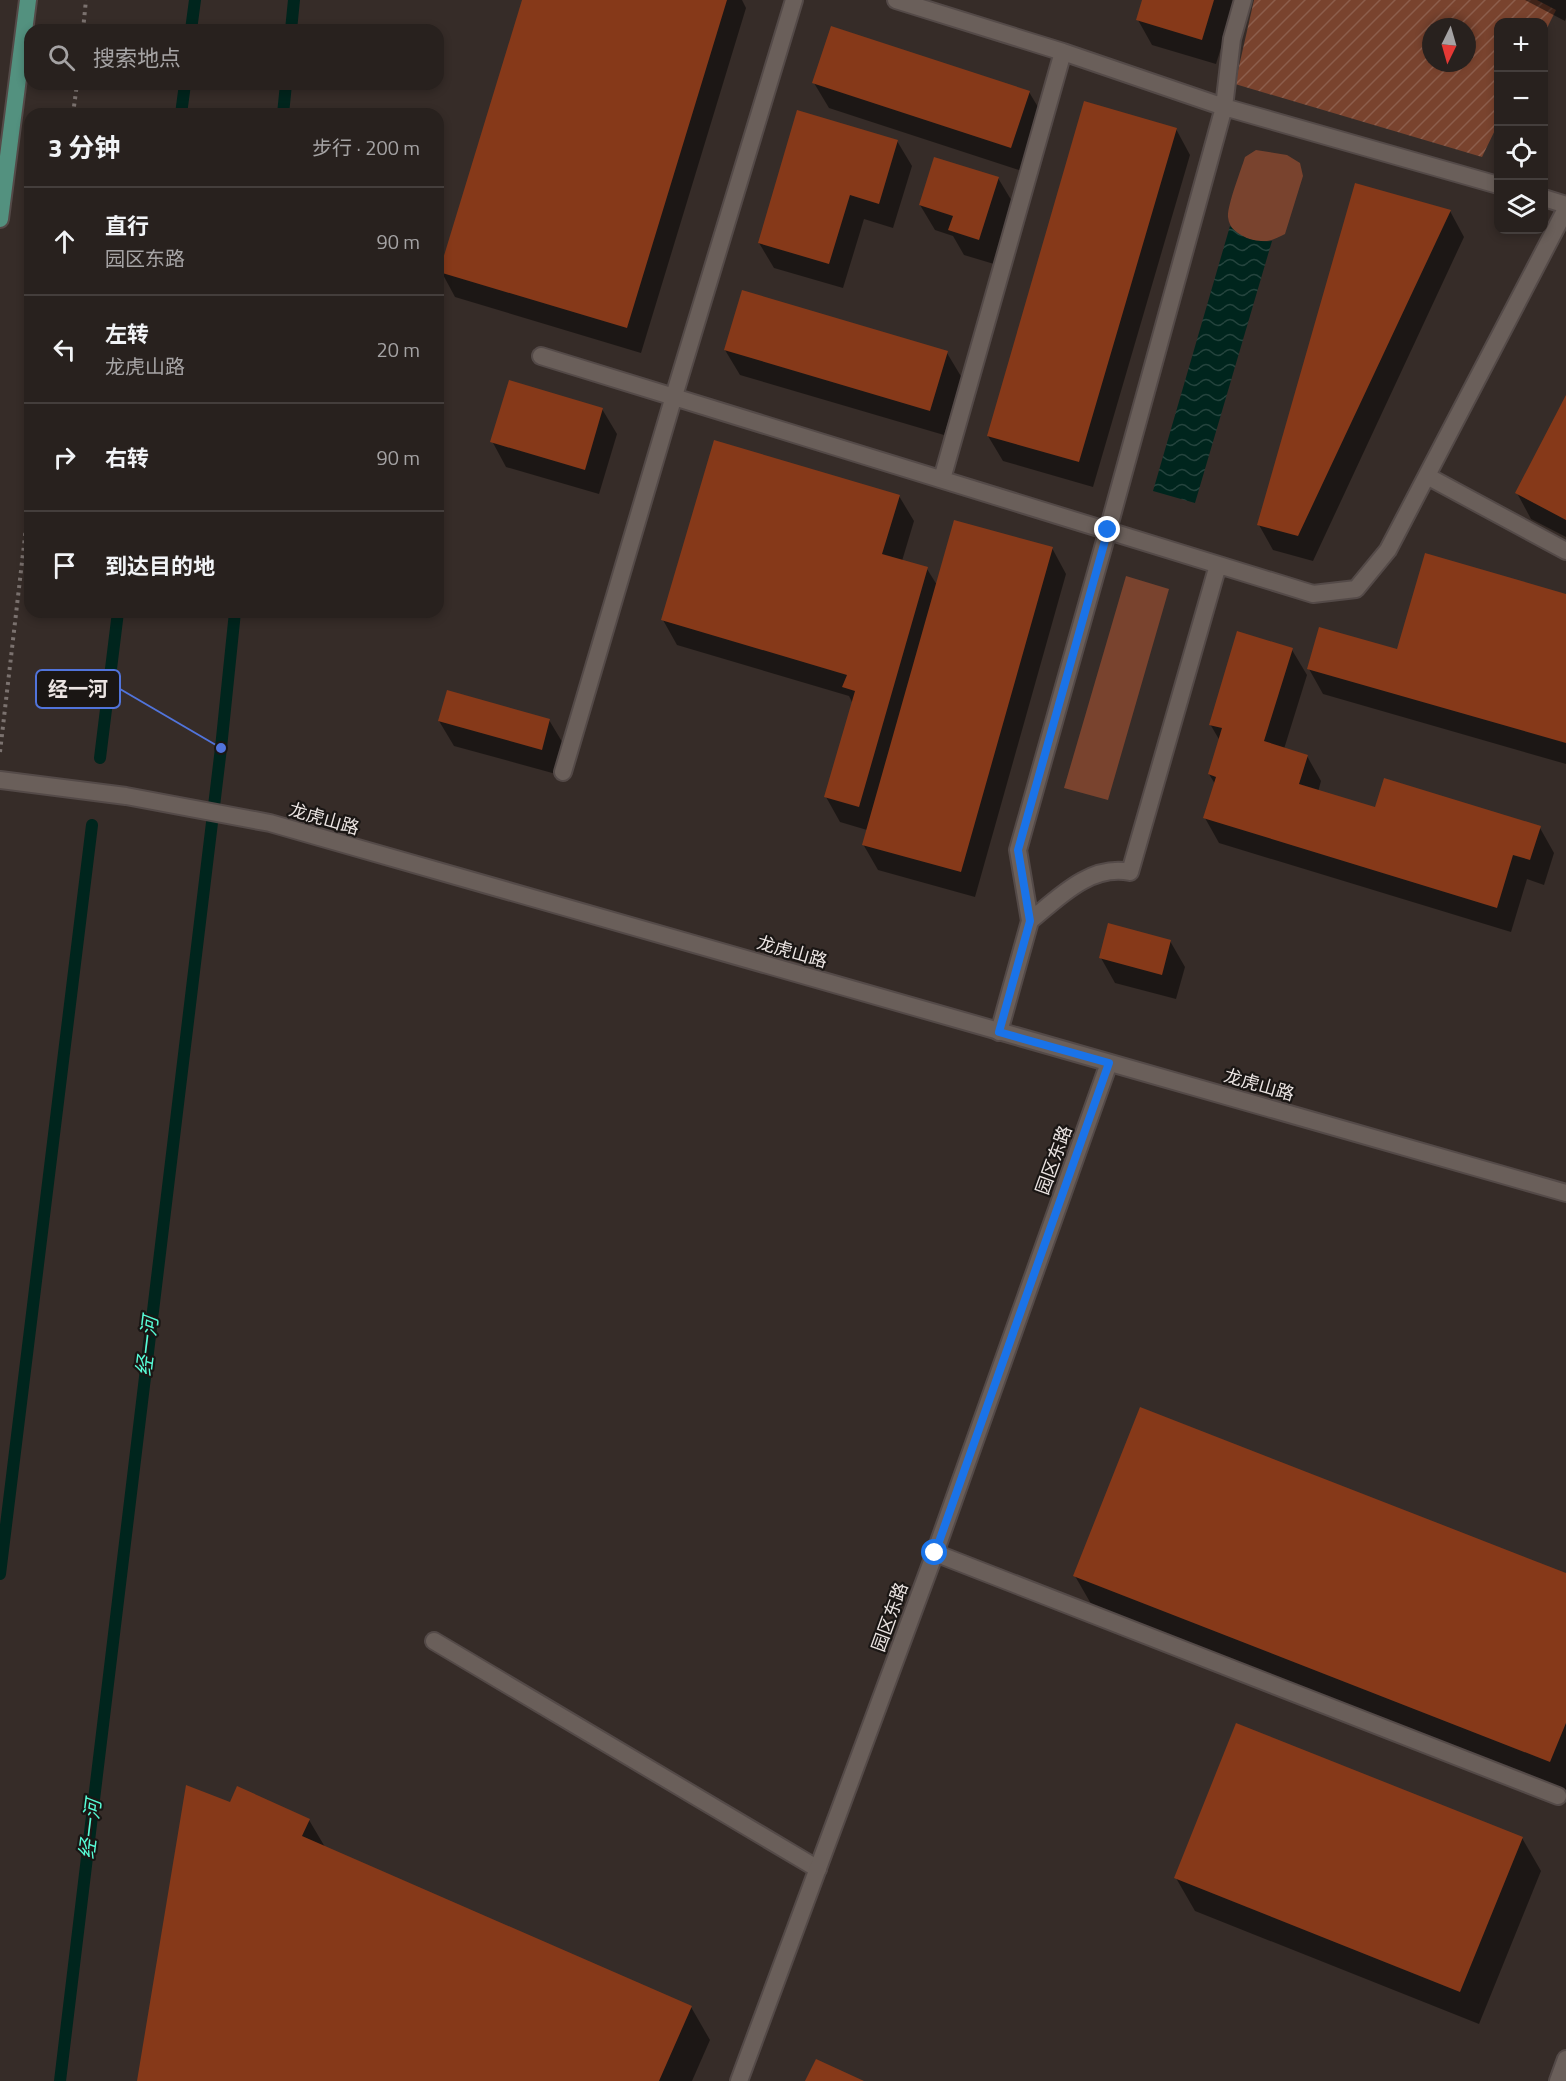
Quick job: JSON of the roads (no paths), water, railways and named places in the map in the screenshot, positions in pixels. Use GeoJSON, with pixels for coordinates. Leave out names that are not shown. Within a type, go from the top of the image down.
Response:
{"type":"FeatureCollection","features":[{"type":"Feature","properties":{"kind":"main road"},"geometry":{"type":"LineString","coordinates":[[25,24],[28,0]]}},
{"type":"Feature","properties":{"kind":"main road"},"geometry":{"type":"LineString","coordinates":[[0,219],[24,31]]}},
{"type":"Feature","properties":{"kind":"street"},"geometry":{"type":"LineString","coordinates":[[563,772],[794,0]]}},
{"type":"Feature","properties":{"kind":"street"},"geometry":{"type":"LineString","coordinates":[[896,0],[1063,52],[1224,107],[1494,184]]}},
{"type":"Feature","properties":{"kind":"street"},"geometry":{"type":"LineString","coordinates":[[999,1032],[1030,921],[1018,850],[1224,107],[1232,39],[1243,0]]}},
{"type":"Feature","properties":{"kind":"street"},"geometry":{"type":"LineString","coordinates":[[942,479],[1063,52]]}},
{"type":"Feature","properties":{"kind":"street"},"geometry":{"type":"LineString","coordinates":[[541,356],[1313,594],[1356,590],[1388,550],[1566,207],[1548,200]]}},
{"type":"Feature","properties":{"kind":"street"},"geometry":{"type":"LineString","coordinates":[[1427,476],[1566,551]]}},
{"type":"Feature","properties":{"kind":"street"},"geometry":{"type":"LineString","coordinates":[[1030,921],[1075,885],[1096,874],[1119,870],[1130,872],[1218,565]]}},
{"type":"Feature","properties":{"kind":"street","name":"龙虎山路"},"geometry":{"type":"LineString","coordinates":[[0,780],[126,795],[270,823],[1566,1193]]}},
{"type":"Feature","properties":{"kind":"street","name":"园区东路"},"geometry":{"type":"LineString","coordinates":[[739,2081],[935,1553],[1109,1063]]}},
{"type":"Feature","properties":{"kind":"street"},"geometry":{"type":"LineString","coordinates":[[935,1553],[1557,1796]]}},
{"type":"Feature","properties":{"kind":"street"},"geometry":{"type":"LineString","coordinates":[[434,1641],[818,1869]]}},
{"type":"Feature","properties":{"kind":"street"},"geometry":{"type":"LineString","coordinates":[[1558,2081],[1566,2059]]}},
{"type":"Feature","properties":{"kind":"water"},"geometry":{"type":"Polygon","coordinates":[[[1230,226],[1249,239],[1272,241],[1195,503],[1153,491],[1230,226]]]}},
{"type":"Feature","properties":{"kind":"waterway","name":"经一河"},"geometry":{"type":"LineString","coordinates":[[192,24],[195,0]]}},
{"type":"Feature","properties":{"kind":"waterway","name":"经一河"},"geometry":{"type":"LineString","coordinates":[[292,24],[294,0]]}},
{"type":"Feature","properties":{"kind":"waterway","name":"经一河"},"geometry":{"type":"LineString","coordinates":[[182,108],[184,90]]}},
{"type":"Feature","properties":{"kind":"waterway","name":"经一河"},"geometry":{"type":"LineString","coordinates":[[284,108],[285,90]]}},
{"type":"Feature","properties":{"kind":"waterway","name":"经一河"},"geometry":{"type":"LineString","coordinates":[[100,758],[117,618]]}},
{"type":"Feature","properties":{"kind":"waterway","name":"经一河"},"geometry":{"type":"LineString","coordinates":[[60,2081],[221,748],[234,618]]}},
{"type":"Feature","properties":{"kind":"waterway","name":"经一河"},"geometry":{"type":"LineString","coordinates":[[0,1574],[92,825]]}},
{"type":"Feature","properties":{"kind":"place","name":"经一河"},"geometry":{"type":"Point","coordinates":[221,748]}}]}
